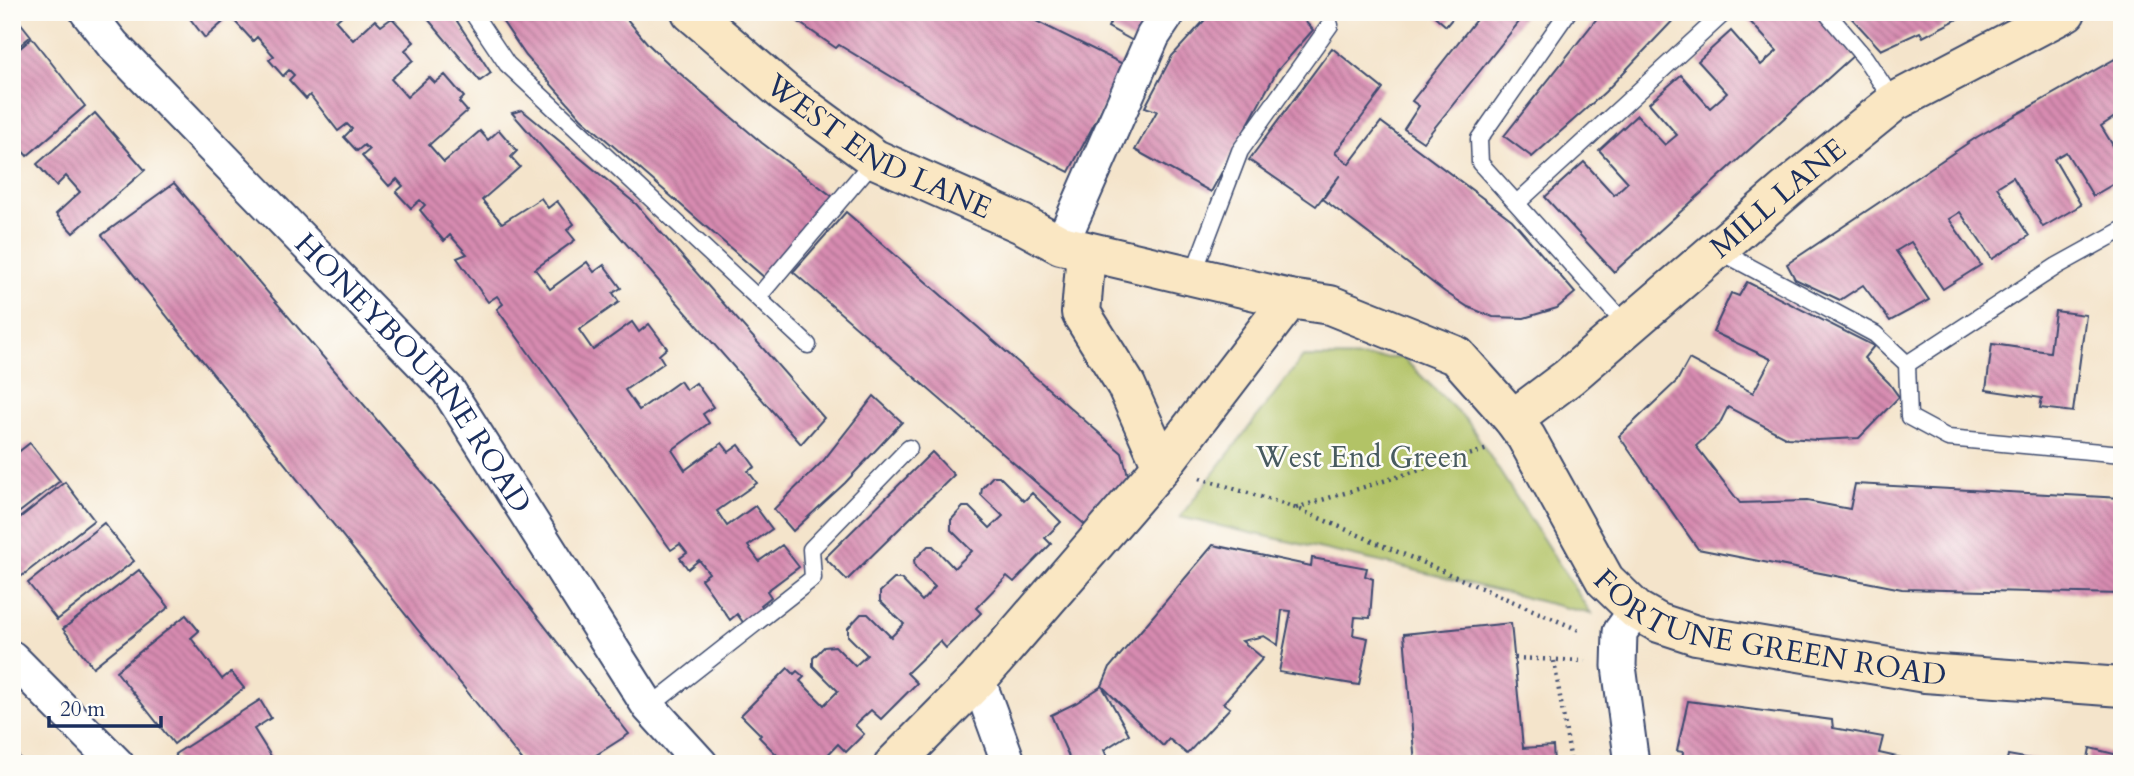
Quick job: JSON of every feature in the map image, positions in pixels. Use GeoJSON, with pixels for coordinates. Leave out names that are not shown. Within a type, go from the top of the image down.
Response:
{"type":"FeatureCollection","features":[{"type":"Feature","properties":{"kind":"main road","name":"WEST END LANE"},"geometry":{"type":"LineString","coordinates":[[691,12],[785,93],[874,159],[1073,248],[1330,306],[1457,356],[1520,428]]}},
{"type":"Feature","properties":{"kind":"main road","name":"MILL LANE"},"geometry":{"type":"LineString","coordinates":[[1520,428],[1569,377],[1627,326],[1894,102],[2066,12]]}},
{"type":"Feature","properties":{"kind":"main road"},"geometry":{"type":"LineString","coordinates":[[1073,248],[1081,313],[1126,385],[1162,466]]}},
{"type":"Feature","properties":{"kind":"main road"},"geometry":{"type":"LineString","coordinates":[[894,764],[978,679],[1162,466],[1290,299]]}},
{"type":"Feature","properties":{"kind":"main road","name":"FORTUNE GREEN ROAD"},"geometry":{"type":"LineString","coordinates":[[1520,428],[1605,580],[1636,610],[1659,623],[1696,635],[1924,673],[2122,687]]}},
{"type":"Feature","properties":{"kind":"street","name":"HONEYBOURNE ROAD"},"geometry":{"type":"LineString","coordinates":[[87,12],[113,46],[448,390],[649,707],[701,764]]}},
{"type":"Feature","properties":{"kind":"street"},"geometry":{"type":"LineString","coordinates":[[1073,248],[1153,36],[1169,12]]}},
{"type":"Feature","properties":{"kind":"street"},"geometry":{"type":"LineString","coordinates":[[1632,764],[1619,666],[1620,632],[1636,610]]}},
{"type":"Feature","properties":{"kind":"street"},"geometry":{"type":"LineString","coordinates":[[12,658],[117,764]]}},
{"type":"Feature","properties":{"kind":"street"},"geometry":{"type":"LineString","coordinates":[[978,679],[1009,764]]}},
{"type":"Feature","properties":{"kind":"lane"},"geometry":{"type":"LineString","coordinates":[[472,12],[507,64],[808,345]]}},
{"type":"Feature","properties":{"kind":"lane"},"geometry":{"type":"LineString","coordinates":[[1568,12],[1479,139],[1480,163],[1627,326]]}},
{"type":"Feature","properties":{"kind":"lane"},"geometry":{"type":"LineString","coordinates":[[1517,203],[1725,12]]}},
{"type":"Feature","properties":{"kind":"lane"},"geometry":{"type":"LineString","coordinates":[[1826,12],[1865,58],[1894,102]]}},
{"type":"Feature","properties":{"kind":"lane"},"geometry":{"type":"LineString","coordinates":[[1192,277],[1240,151],[1330,25]]}},
{"type":"Feature","properties":{"kind":"lane"},"geometry":{"type":"LineString","coordinates":[[758,297],[874,159]]}},
{"type":"Feature","properties":{"kind":"lane"},"geometry":{"type":"LineString","coordinates":[[1907,364],[2057,266],[2122,230]]}},
{"type":"Feature","properties":{"kind":"lane"},"geometry":{"type":"LineString","coordinates":[[1716,249],[1875,334],[1907,364],[1909,417],[1948,438],[2122,454]]}},
{"type":"Feature","properties":{"kind":"lane"},"geometry":{"type":"LineString","coordinates":[[649,707],[813,578],[811,549],[909,449]]}},
{"type":"Feature","properties":{"kind":"path"},"geometry":{"type":"LineString","coordinates":[[1296,508],[1520,428]]}},
{"type":"Feature","properties":{"kind":"path"},"geometry":{"type":"LineString","coordinates":[[1162,466],[1296,508],[1579,630]]}},
{"type":"Feature","properties":{"kind":"path"},"geometry":{"type":"LineString","coordinates":[[1515,658],[1586,661]]}},
{"type":"Feature","properties":{"kind":"path"},"geometry":{"type":"LineString","coordinates":[[1554,661],[1571,762]]}},
{"type":"Feature","properties":{"kind":"green space","name":"West End Green"},"geometry":{"type":"Polygon","coordinates":[[[1303,357],[1403,358],[1468,422],[1591,614],[1398,566],[1180,517],[1303,357]]]}},
{"type":"Feature","properties":{"kind":"building"},"geometry":{"type":"Polygon","coordinates":[[[12,12],[31,36],[12,52],[12,12]]]}},
{"type":"Feature","properties":{"kind":"building"},"geometry":{"type":"Polygon","coordinates":[[[185,12],[346,12],[336,21],[353,40],[375,20],[381,26],[392,18],[414,42],[405,50],[413,60],[391,79],[407,97],[429,77],[435,83],[445,75],[464,97],[459,102],[467,111],[429,145],[444,162],[480,131],[488,140],[499,130],[517,151],[511,157],[520,167],[482,200],[502,223],[541,198],[548,208],[557,201],[574,224],[567,230],[575,240],[535,269],[550,289],[587,262],[594,272],[604,265],[621,288],[613,293],[619,302],[579,330],[593,350],[632,322],[639,332],[649,324],[667,348],[659,355],[664,363],[625,390],[639,410],[680,381],[686,390],[696,383],[713,407],[703,414],[709,423],[672,450],[685,470],[722,443],[729,452],[739,445],[755,467],[748,471],[757,483],[717,511],[727,526],[755,506],[772,529],[748,546],[759,561],[782,545],[799,567],[767,591],[771,597],[761,605],[765,611],[745,625],[737,614],[730,620],[701,579],[709,573],[699,560],[688,569],[680,558],[687,553],[680,544],[671,550],[497,309],[503,304],[497,296],[488,302],[457,258],[467,254],[450,235],[444,241],[420,210],[425,205],[420,200],[411,208],[396,192],[403,186],[397,179],[389,186],[362,156],[369,150],[364,145],[357,151],[344,137],[352,129],[347,124],[338,131],[310,95],[306,99],[289,80],[294,75],[289,70],[283,76],[269,60],[274,56],[257,37],[253,41],[230,16],[205,38],[185,12]]]}},
{"type":"Feature","properties":{"kind":"building"},"geometry":{"type":"Polygon","coordinates":[[[422,12],[451,12],[491,73],[480,81],[422,12]]]}},
{"type":"Feature","properties":{"kind":"building"},"geometry":{"type":"Polygon","coordinates":[[[496,12],[621,12],[670,65],[762,143],[833,197],[765,278],[581,118],[526,56],[496,12]]]}},
{"type":"Feature","properties":{"kind":"building"},"geometry":{"type":"Polygon","coordinates":[[[784,12],[1018,12],[1125,65],[1069,172],[955,115],[839,45],[836,48],[784,12]]]}},
{"type":"Feature","properties":{"kind":"building"},"geometry":{"type":"Polygon","coordinates":[[[1151,12],[1135,42],[1108,27],[1110,23],[1093,14],[1151,12]]]}},
{"type":"Feature","properties":{"kind":"building"},"geometry":{"type":"Polygon","coordinates":[[[1212,12],[1307,12],[1302,18],[1313,30],[1277,71],[1211,192],[1135,150],[1157,111],[1145,107],[1172,56],[1212,12]]]}},
{"type":"Feature","properties":{"kind":"building"},"geometry":{"type":"Polygon","coordinates":[[[1430,12],[1458,12],[1446,26],[1430,12]]]}},
{"type":"Feature","properties":{"kind":"building"},"geometry":{"type":"Polygon","coordinates":[[[1482,12],[1527,12],[1423,142],[1404,129],[1419,106],[1412,101],[1482,12]]]}},
{"type":"Feature","properties":{"kind":"building"},"geometry":{"type":"Polygon","coordinates":[[[1602,12],[1693,12],[1686,18],[1679,14],[1605,92],[1532,157],[1504,136],[1602,12]]]}},
{"type":"Feature","properties":{"kind":"building"},"geometry":{"type":"Polygon","coordinates":[[[1752,12],[1816,12],[1854,55],[1614,272],[1545,197],[1584,162],[1614,195],[1628,182],[1599,150],[1637,115],[1665,145],[1677,135],[1649,103],[1681,75],[1710,108],[1727,93],[1698,61],[1731,31],[1761,65],[1777,51],[1746,17],[1752,12]]]}},
{"type":"Feature","properties":{"kind":"building"},"geometry":{"type":"Polygon","coordinates":[[[1846,12],[1971,12],[1923,37],[1920,32],[1881,50],[1846,12]]]}},
{"type":"Feature","properties":{"kind":"building"},"geometry":{"type":"Polygon","coordinates":[[[32,38],[85,106],[27,156],[12,139],[12,55],[32,38]]]}},
{"type":"Feature","properties":{"kind":"building"},"geometry":{"type":"Polygon","coordinates":[[[1332,48],[1383,89],[1335,153],[1349,164],[1381,122],[1512,220],[1575,293],[1557,308],[1524,318],[1493,317],[1468,307],[1323,199],[1340,175],[1316,206],[1249,160],[1332,48]]]}},
{"type":"Feature","properties":{"kind":"building"},"geometry":{"type":"Polygon","coordinates":[[[2122,55],[2122,122],[2118,115],[2101,126],[2122,160],[2122,179],[2093,196],[2066,152],[2054,159],[2081,205],[2043,227],[2013,177],[1997,187],[2029,236],[1992,259],[1960,212],[1949,219],[1981,265],[1943,289],[1911,242],[1896,251],[1929,300],[1890,321],[1863,285],[1840,300],[1795,279],[1787,264],[1977,137],[2122,55]]]}},
{"type":"Feature","properties":{"kind":"building"},"geometry":{"type":"Polygon","coordinates":[[[522,110],[636,204],[824,418],[801,444],[512,113],[522,110]]]}},
{"type":"Feature","properties":{"kind":"building"},"geometry":{"type":"Polygon","coordinates":[[[95,113],[145,170],[73,233],[56,214],[80,192],[66,176],[56,186],[37,164],[95,113]]]}},
{"type":"Feature","properties":{"kind":"building"},"geometry":{"type":"Polygon","coordinates":[[[174,183],[454,510],[629,734],[582,764],[525,764],[102,235],[174,183]]]}},
{"type":"Feature","properties":{"kind":"building"},"geometry":{"type":"Polygon","coordinates":[[[846,212],[1122,453],[1128,475],[1125,496],[1091,530],[793,272],[846,212]]]}},
{"type":"Feature","properties":{"kind":"building"},"geometry":{"type":"Polygon","coordinates":[[[1747,282],[1874,346],[1864,358],[1899,397],[1859,438],[1787,438],[1728,407],[1719,425],[1696,446],[1740,503],[1807,501],[1850,509],[1855,484],[2122,498],[2122,594],[1902,589],[1698,549],[1619,436],[1677,381],[1689,359],[1753,393],[1771,359],[1713,332],[1731,293],[1739,296],[1747,282]]]}},
{"type":"Feature","properties":{"kind":"building"},"geometry":{"type":"Polygon","coordinates":[[[2055,311],[2086,315],[2073,412],[2040,408],[2042,398],[1986,390],[1992,344],[2050,352],[2055,311]]]}},
{"type":"Feature","properties":{"kind":"building"},"geometry":{"type":"Polygon","coordinates":[[[874,396],[902,422],[845,483],[793,531],[774,509],[823,461],[874,396]]]}},
{"type":"Feature","properties":{"kind":"building"},"geometry":{"type":"Polygon","coordinates":[[[30,443],[60,481],[12,518],[12,457],[30,443]]]}},
{"type":"Feature","properties":{"kind":"building"},"geometry":{"type":"Polygon","coordinates":[[[932,452],[954,475],[847,580],[825,558],[932,452]]]}},
{"type":"Feature","properties":{"kind":"building"},"geometry":{"type":"Polygon","coordinates":[[[993,476],[999,476],[1024,501],[1032,493],[1061,522],[1045,538],[1051,544],[1014,582],[1007,576],[976,608],[981,613],[946,648],[940,641],[907,673],[917,683],[881,719],[871,710],[855,725],[864,734],[846,752],[838,744],[819,764],[786,764],[741,715],[788,668],[794,674],[797,671],[804,677],[800,681],[824,705],[838,691],[813,666],[813,658],[824,647],[835,646],[855,666],[867,655],[848,636],[848,628],[861,614],[868,614],[891,637],[904,624],[880,601],[880,592],[894,579],[901,579],[922,601],[935,587],[915,567],[914,560],[928,546],[933,546],[954,568],[972,551],[951,530],[951,520],[963,507],[969,507],[990,528],[1003,516],[981,495],[982,488],[993,476]]]}},
{"type":"Feature","properties":{"kind":"building"},"geometry":{"type":"Polygon","coordinates":[[[65,482],[94,520],[18,579],[12,572],[12,524],[65,482]]]}},
{"type":"Feature","properties":{"kind":"building"},"geometry":{"type":"Polygon","coordinates":[[[104,523],[134,561],[57,620],[28,583],[104,523]]]}},
{"type":"Feature","properties":{"kind":"building"},"geometry":{"type":"Polygon","coordinates":[[[1213,545],[1311,566],[1312,558],[1367,568],[1365,576],[1373,579],[1370,618],[1355,617],[1353,635],[1368,638],[1359,685],[1279,672],[1291,611],[1282,610],[1278,645],[1264,636],[1242,641],[1263,658],[1223,703],[1230,708],[1187,754],[1169,739],[1163,746],[1102,686],[1110,667],[1213,545]]]}},
{"type":"Feature","properties":{"kind":"building"},"geometry":{"type":"Polygon","coordinates":[[[139,570],[169,607],[93,667],[63,629],[139,570]]]}},
{"type":"Feature","properties":{"kind":"building"},"geometry":{"type":"Polygon","coordinates":[[[186,615],[199,631],[191,638],[222,679],[231,672],[244,688],[174,744],[116,671],[186,615]]]}},
{"type":"Feature","properties":{"kind":"building"},"geometry":{"type":"Polygon","coordinates":[[[1511,623],[1523,748],[1553,746],[1554,764],[1415,764],[1404,634],[1511,623]]]}},
{"type":"Feature","properties":{"kind":"building"},"geometry":{"type":"Polygon","coordinates":[[[1102,686],[1129,734],[1104,750],[1110,764],[1072,764],[1051,715],[1102,686]]]}},
{"type":"Feature","properties":{"kind":"building"},"geometry":{"type":"Polygon","coordinates":[[[260,700],[271,718],[254,729],[276,764],[181,764],[175,754],[260,700]]]}},
{"type":"Feature","properties":{"kind":"building"},"geometry":{"type":"Polygon","coordinates":[[[1688,701],[1832,720],[1833,728],[1883,737],[1879,753],[1929,764],[1682,764],[1683,752],[1677,751],[1688,701]]]}},
{"type":"Feature","properties":{"kind":"building"},"geometry":{"type":"Polygon","coordinates":[[[12,746],[24,764],[12,764],[12,746]]]}},
{"type":"Feature","properties":{"kind":"building"},"geometry":{"type":"Polygon","coordinates":[[[2090,748],[2122,756],[2122,764],[2087,764],[2090,748]]]}},
{"type":"Feature","properties":{"kind":"building"},"geometry":{"type":"Polygon","coordinates":[[[2008,755],[2048,762],[2048,764],[2006,764],[2008,755]]]}}]}
